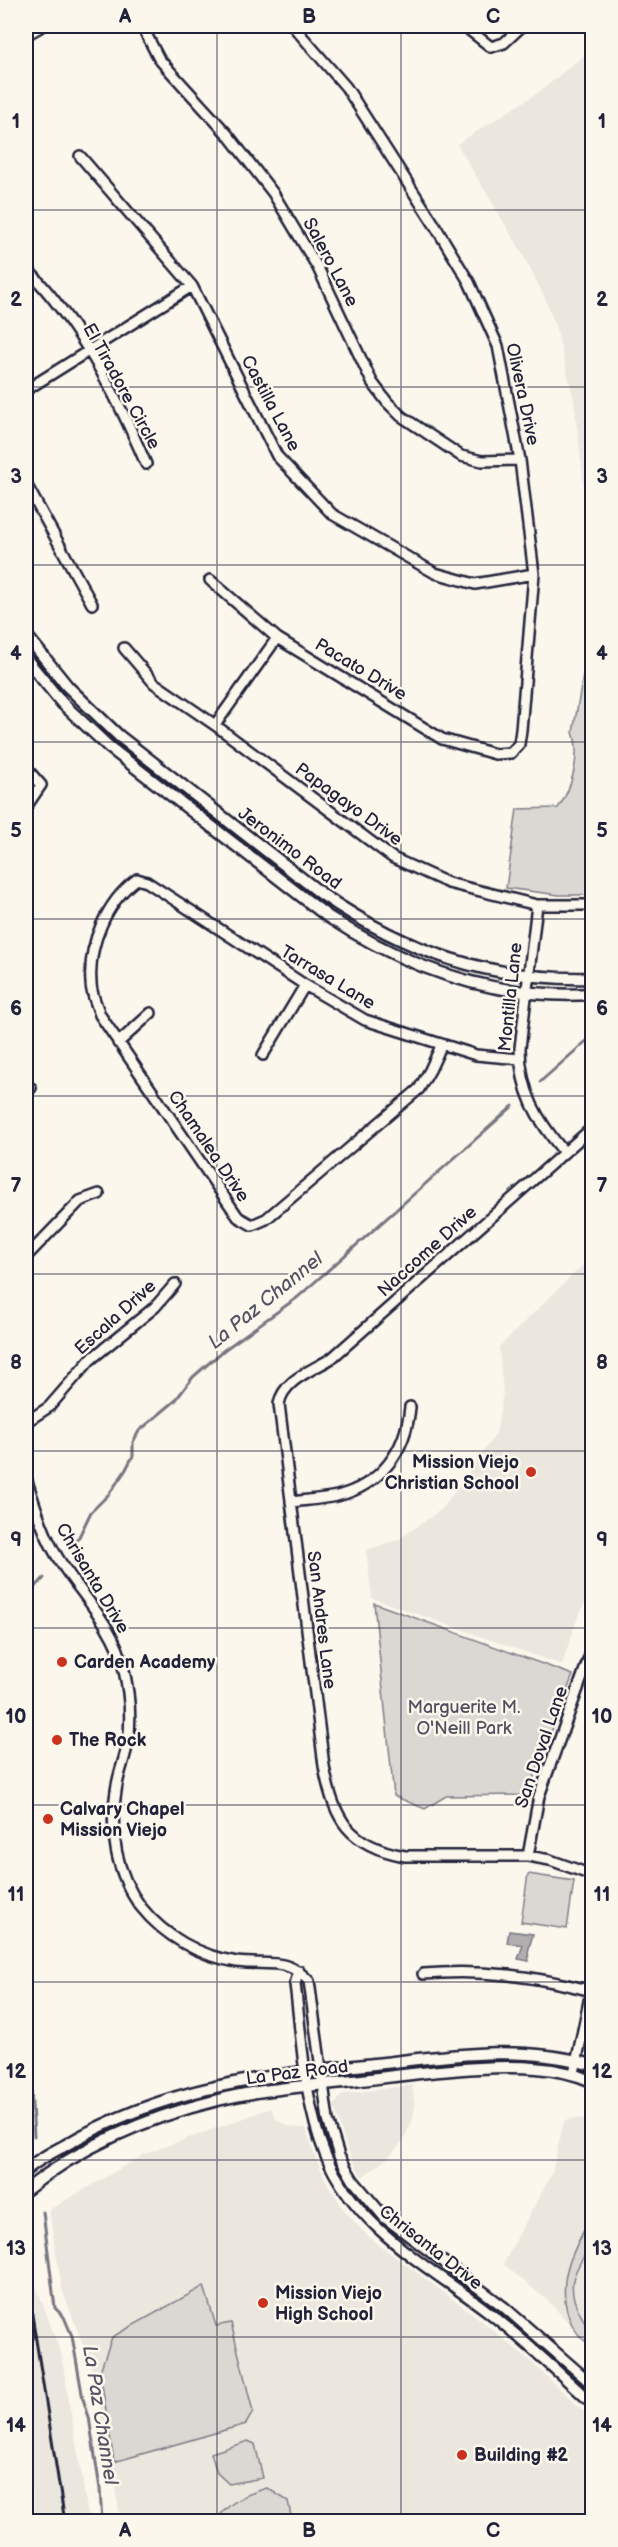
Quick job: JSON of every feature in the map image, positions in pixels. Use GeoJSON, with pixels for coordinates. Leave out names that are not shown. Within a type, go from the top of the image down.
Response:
{"type":"FeatureCollection","features":[{"type":"Feature","properties":{"kind":"highway"},"geometry":{"type":"LineString","coordinates":[[26,2517],[29,2522]]}},
{"type":"Feature","properties":{"kind":"main road","name":"Jeronimo Road"},"geometry":{"type":"LineString","coordinates":[[26,635],[68,687],[119,736],[349,912],[382,932],[424,951],[468,965],[528,976],[592,978]]}},
{"type":"Feature","properties":{"kind":"main road","name":"Jeronimo Road"},"geometry":{"type":"LineString","coordinates":[[26,659],[62,703],[109,747],[327,916],[366,941],[429,970],[480,985],[526,993],[592,994]]}},
{"type":"Feature","properties":{"kind":"main road","name":"La Paz Road"},"geometry":{"type":"LineString","coordinates":[[28,2168],[101,2126],[163,2100],[240,2081],[321,2070],[498,2052],[577,2061],[592,2065]]}},
{"type":"Feature","properties":{"kind":"main road","name":"La Paz Road"},"geometry":{"type":"LineString","coordinates":[[26,2190],[81,2152],[109,2138],[171,2114],[218,2100],[309,2086],[498,2067],[574,2073],[592,2081]]}},
{"type":"Feature","properties":{"kind":"street"},"geometry":{"type":"LineString","coordinates":[[26,35],[42,26]]}},
{"type":"Feature","properties":{"kind":"street","name":"Salero Lane"},"geometry":{"type":"LineString","coordinates":[[142,26],[159,59],[228,135],[273,193],[318,268],[372,382],[387,402],[401,416],[461,456],[482,461],[520,460]]}},
{"type":"Feature","properties":{"kind":"street","name":"Olivera Drive"},"geometry":{"type":"LineString","coordinates":[[293,26],[346,87],[469,282],[498,346],[520,460],[534,574],[521,730],[519,744],[511,753]]}},
{"type":"Feature","properties":{"kind":"street"},"geometry":{"type":"LineString","coordinates":[[464,26],[491,47],[504,43],[522,26]]}},
{"type":"Feature","properties":{"kind":"street","name":"Castilla Lane"},"geometry":{"type":"LineString","coordinates":[[81,156],[192,286],[278,456],[332,514],[435,573],[475,584],[534,574]]}},
{"type":"Feature","properties":{"kind":"street","name":"El Tiradore Circle"},"geometry":{"type":"LineString","coordinates":[[26,268],[88,350],[129,423],[146,464]]}},
{"type":"Feature","properties":{"kind":"street"},"geometry":{"type":"LineString","coordinates":[[26,390],[192,286]]}},
{"type":"Feature","properties":{"kind":"street"},"geometry":{"type":"LineString","coordinates":[[26,484],[92,604]]}},
{"type":"Feature","properties":{"kind":"street","name":"Pacato Drive"},"geometry":{"type":"LineString","coordinates":[[210,580],[277,638],[442,739],[495,754],[511,753]]}},
{"type":"Feature","properties":{"kind":"street"},"geometry":{"type":"LineString","coordinates":[[215,725],[277,638]]}},
{"type":"Feature","properties":{"kind":"street","name":"Papagayo Drive"},"geometry":{"type":"LineString","coordinates":[[124,648],[154,683],[215,725],[393,858],[448,883],[537,905],[592,905]]}},
{"type":"Feature","properties":{"kind":"street"},"geometry":{"type":"LineString","coordinates":[[26,768],[40,785],[26,807]]}},
{"type":"Feature","properties":{"kind":"street","name":"Tarrasa Lane"},"geometry":{"type":"LineString","coordinates":[[137,879],[147,882],[306,985],[365,1020],[490,1058],[520,1059]]}},
{"type":"Feature","properties":{"kind":"street","name":"Chamalea Drive"},"geometry":{"type":"LineString","coordinates":[[137,879],[128,885],[105,917],[95,939],[91,961],[91,986],[100,1015],[238,1217],[252,1226],[266,1219],[419,1089],[442,1044]]}},
{"type":"Feature","properties":{"kind":"street","name":"Montilla Lane"},"geometry":{"type":"LineString","coordinates":[[537,905],[520,1059],[523,1083],[533,1110],[564,1152]]}},
{"type":"Feature","properties":{"kind":"street"},"geometry":{"type":"LineString","coordinates":[[263,1055],[306,985]]}},
{"type":"Feature","properties":{"kind":"street"},"geometry":{"type":"LineString","coordinates":[[118,1043],[151,1014]]}},
{"type":"Feature","properties":{"kind":"street","name":"Naccome Drive"},"geometry":{"type":"LineString","coordinates":[[281,1393],[287,1386],[332,1358],[592,1128]]}},
{"type":"Feature","properties":{"kind":"street"},"geometry":{"type":"LineString","coordinates":[[26,1257],[80,1201],[99,1194]]}},
{"type":"Feature","properties":{"kind":"street","name":"Escala Drive"},"geometry":{"type":"LineString","coordinates":[[26,1422],[49,1407],[90,1360],[155,1307],[175,1284]]}},
{"type":"Feature","properties":{"kind":"street","name":"San Andres Lane"},"geometry":{"type":"LineString","coordinates":[[281,1393],[279,1404],[328,1791],[342,1822],[361,1841],[374,1848],[405,1856],[528,1856]]}},
{"type":"Feature","properties":{"kind":"street"},"geometry":{"type":"LineString","coordinates":[[291,1502],[336,1496],[359,1488],[376,1478],[402,1446],[408,1428],[410,1407]]}},
{"type":"Feature","properties":{"kind":"street","name":"Chrisanta Drive"},"geometry":{"type":"LineString","coordinates":[[26,1478],[40,1522],[57,1557],[105,1625],[123,1663],[130,1707],[128,1742],[116,1790],[113,1821],[115,1848],[124,1878],[141,1907],[161,1927],[186,1946],[214,1958],[240,1962],[278,1963],[289,1965],[299,1971],[310,1983],[330,2129],[339,2156],[370,2202],[392,2224],[504,2307],[592,2385]]}},
{"type":"Feature","properties":{"kind":"street","name":"San Doval Lane"},"geometry":{"type":"LineString","coordinates":[[528,1856],[539,1797],[592,1650]]}},
{"type":"Feature","properties":{"kind":"street"},"geometry":{"type":"LineString","coordinates":[[528,1856],[550,1860],[592,1875]]}},
{"type":"Feature","properties":{"kind":"street","name":"Chrisanta Drive"},"geometry":{"type":"LineString","coordinates":[[299,1971],[295,1984],[306,2072],[324,2152],[341,2186],[354,2205],[386,2237],[487,2312],[592,2403]]}},
{"type":"Feature","properties":{"kind":"street"},"geometry":{"type":"LineString","coordinates":[[423,1974],[453,1971],[504,1973],[592,1989],[574,2073]]}},
{"type":"Feature","properties":{"kind":"shaded area"},"geometry":{"type":"Polygon","coordinates":[[[592,49],[592,556],[574,400],[555,324],[545,298],[521,251],[457,144],[539,92],[592,49]]]}},
{"type":"Feature","properties":{"kind":"shaded area","name":"Mission Viejo Christian School"},"geometry":{"type":"Polygon","coordinates":[[[592,1256],[592,1589],[577,1619],[562,1665],[372,1598],[366,1550],[398,1540],[442,1509],[496,1434],[503,1393],[499,1347],[592,1256]]]}},
{"type":"Feature","properties":{"kind":"shaded area"},"geometry":{"type":"Polygon","coordinates":[[[509,1931],[533,1934],[528,1952],[529,1961],[518,1959],[523,1945],[507,1943],[509,1931]]]}},
{"type":"Feature","properties":{"kind":"shaded area"},"geometry":{"type":"Polygon","coordinates":[[[412,2085],[415,2108],[412,2122],[402,2142],[389,2157],[362,2177],[347,2149],[334,2105],[343,2094],[412,2085]]]}},
{"type":"Feature","properties":{"kind":"shaded area","name":"Mission Viejo High School"},"geometry":{"type":"Polygon","coordinates":[[[271,2108],[277,2120],[290,2127],[306,2128],[314,2154],[328,2185],[347,2214],[370,2238],[477,2317],[526,2357],[592,2419],[592,2521],[121,2521],[94,2375],[62,2289],[49,2210],[145,2154],[271,2108]]]}},
{"type":"Feature","properties":{"kind":"shaded area"},"geometry":{"type":"Polygon","coordinates":[[[576,2118],[592,2120],[592,2347],[547,2300],[503,2264],[552,2173],[564,2121],[576,2118]]]}},
{"type":"Feature","properties":{"kind":"shaded area"},"geometry":{"type":"Polygon","coordinates":[[[26,2237],[31,2272],[61,2353],[89,2521],[36,2521],[26,2446],[26,2237]]]}},
{"type":"Feature","properties":{"kind":"green space"},"geometry":{"type":"Polygon","coordinates":[[[592,625],[592,895],[559,895],[506,888],[517,809],[558,808],[571,782],[576,751],[573,732],[592,625]]]}},
{"type":"Feature","properties":{"kind":"green space","name":"Marguerite M. O'Neill Park"},"geometry":{"type":"Polygon","coordinates":[[[374,1603],[573,1675],[527,1795],[446,1796],[425,1809],[394,1796],[374,1603]]]}},
{"type":"Feature","properties":{"kind":"green space"},"geometry":{"type":"Polygon","coordinates":[[[528,1874],[574,1881],[567,1929],[521,1922],[528,1874]]]}},
{"type":"Feature","properties":{"kind":"green space"},"geometry":{"type":"Polygon","coordinates":[[[592,2213],[592,2237],[575,2274],[572,2290],[577,2307],[589,2330],[592,2346],[577,2333],[568,2315],[565,2284],[568,2266],[592,2213]]]}},
{"type":"Feature","properties":{"kind":"green space"},"geometry":{"type":"Polygon","coordinates":[[[204,2286],[216,2326],[231,2323],[253,2412],[246,2424],[114,2462],[100,2371],[112,2337],[204,2286]]]}},
{"type":"Feature","properties":{"kind":"green space"},"geometry":{"type":"Polygon","coordinates":[[[248,2441],[255,2444],[263,2478],[229,2484],[217,2473],[211,2453],[248,2441]]]}},
{"type":"Feature","properties":{"kind":"green space"},"geometry":{"type":"Polygon","coordinates":[[[267,2488],[288,2501],[292,2521],[216,2521],[238,2500],[267,2488]]]}},
{"type":"Feature","properties":{"kind":"waterway","name":"La Paz Channel"},"geometry":{"type":"LineString","coordinates":[[540,1082],[592,1036]]}},
{"type":"Feature","properties":{"kind":"waterway","name":"La Paz Channel"},"geometry":{"type":"LineString","coordinates":[[75,1545],[91,1512],[109,1494],[125,1471],[133,1456],[133,1442],[139,1431],[175,1401],[193,1377],[224,1350],[298,1297],[513,1106]]}},
{"type":"Feature","properties":{"kind":"waterway","name":"La Paz Channel"},"geometry":{"type":"LineString","coordinates":[[26,1597],[44,1578]]}},
{"type":"Feature","properties":{"kind":"waterway","name":"La Paz Channel"},"geometry":{"type":"LineString","coordinates":[[26,2079],[31,2090],[34,2136]]}},
{"type":"Feature","properties":{"kind":"waterway","name":"La Paz Channel"},"geometry":{"type":"LineString","coordinates":[[43,2212],[55,2308],[64,2317],[72,2336],[83,2399],[89,2417],[100,2489],[102,2522]]}},
{"type":"Feature","properties":{"kind":"railway"},"geometry":{"type":"LineString","coordinates":[[26,2277],[65,2522]]}},
{"type":"Feature","properties":{"kind":"place","name":"Mission Viejo Christian School"},"geometry":{"type":"Point","coordinates":[531,1472]}},
{"type":"Feature","properties":{"kind":"place","name":"Carden Academy"},"geometry":{"type":"Point","coordinates":[62,1662]}},
{"type":"Feature","properties":{"kind":"place","name":"The Rock"},"geometry":{"type":"Point","coordinates":[57,1740]}},
{"type":"Feature","properties":{"kind":"place","name":"Calvary Chapel Mission Viejo"},"geometry":{"type":"Point","coordinates":[48,1819]}},
{"type":"Feature","properties":{"kind":"place","name":"Mission Viejo High School"},"geometry":{"type":"Point","coordinates":[263,2303]}},
{"type":"Feature","properties":{"kind":"place","name":"Building #2"},"geometry":{"type":"Point","coordinates":[462,2455]}}]}
